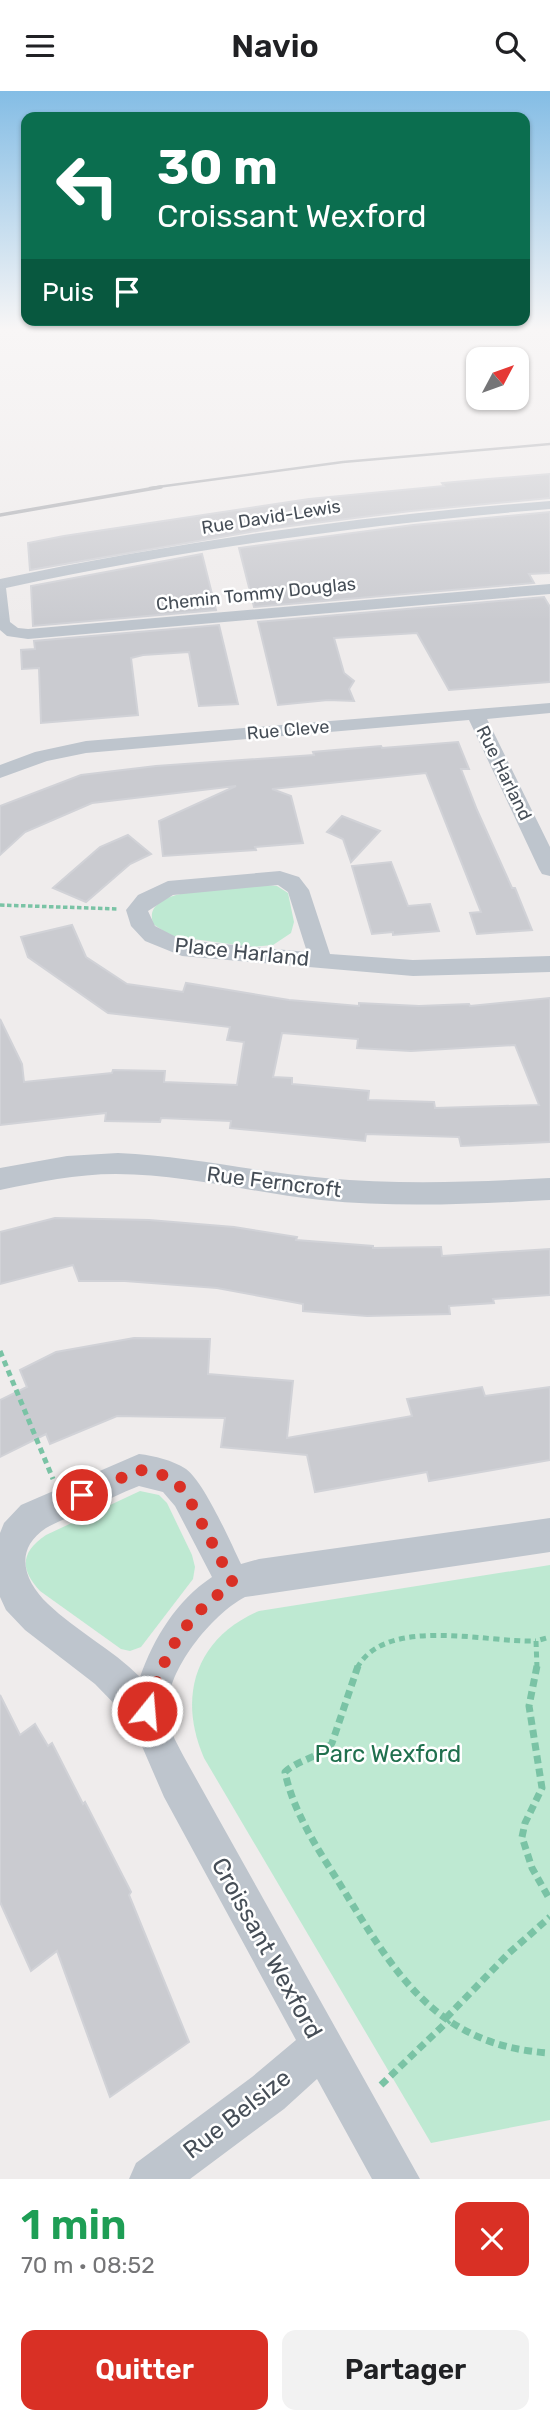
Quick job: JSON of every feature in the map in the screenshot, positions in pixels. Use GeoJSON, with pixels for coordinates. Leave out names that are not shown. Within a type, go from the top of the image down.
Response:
{"type":"FeatureCollection","features":[{"type":"Feature","properties":{"kind":"street","name":"Rue David-Lewis"},"geometry":{"type":"LineString","coordinates":[[0,584],[107,562],[302,531],[550,505]]}},
{"type":"Feature","properties":{"kind":"street","name":"Chemin Tommy Douglas"},"geometry":{"type":"LineString","coordinates":[[0,591],[2,624],[13,632],[28,634],[212,619],[343,603],[550,589]]}},
{"type":"Feature","properties":{"kind":"street","name":"Rue Cleve"},"geometry":{"type":"LineString","coordinates":[[0,772],[28,760],[86,747],[550,708]]}},
{"type":"Feature","properties":{"kind":"street","name":"Rue Harland"},"geometry":{"type":"LineString","coordinates":[[475,714],[550,869]]}},
{"type":"Feature","properties":{"kind":"street"},"geometry":{"type":"LineString","coordinates":[[0,750],[28,760]]}},
{"type":"Feature","properties":{"kind":"street","name":"Place Harland"},"geometry":{"type":"LineString","coordinates":[[321,961],[298,890],[291,882],[280,878],[168,888],[146,899],[136,910],[139,922],[149,934],[163,943],[190,949],[321,961],[413,968],[550,964]]}},
{"type":"Feature","properties":{"kind":"street","name":"Rue Ferncroft"},"geometry":{"type":"LineString","coordinates":[[0,1179],[90,1164],[153,1166],[321,1189],[375,1193],[550,1189]]}},
{"type":"Feature","properties":{"kind":"street","name":"Croissant Wexford"},"geometry":{"type":"LineString","coordinates":[[233,1583],[187,1495],[175,1481],[156,1472],[139,1470],[33,1517],[16,1535],[9,1553],[9,1576],[18,1598],[37,1618],[108,1671],[147,1711],[161,1750],[188,1804],[397,2179]]}},
{"type":"Feature","properties":{"kind":"street"},"geometry":{"type":"LineString","coordinates":[[147,1711],[158,1675],[182,1629],[204,1604],[233,1583],[259,1576],[550,1535]]}},
{"type":"Feature","properties":{"kind":"street","name":"Rue Belsize"},"geometry":{"type":"LineString","coordinates":[[152,2179],[268,2093],[321,2046]]}},
{"type":"Feature","properties":{"kind":"path"},"geometry":{"type":"LineString","coordinates":[[0,905],[125,909]]}},
{"type":"Feature","properties":{"kind":"path"},"geometry":{"type":"LineString","coordinates":[[0,1351],[56,1486]]}},
{"type":"Feature","properties":{"kind":"path"},"geometry":{"type":"LineString","coordinates":[[550,1637],[521,1642],[442,1635],[410,1637],[376,1648],[362,1657],[354,1671],[336,1738],[321,1755],[298,1762],[285,1772],[284,1781],[294,1805],[396,1973],[413,1992],[447,2019],[485,2041],[522,2052],[550,2053]]}},
{"type":"Feature","properties":{"kind":"path"},"geometry":{"type":"LineString","coordinates":[[536,1641],[537,1672],[529,1706],[542,1788],[525,1823],[522,1837],[532,1868],[550,1900]]}},
{"type":"Feature","properties":{"kind":"path"},"geometry":{"type":"LineString","coordinates":[[384,2082],[525,1937],[550,1917]]}},
{"type":"Feature","properties":{"kind":"green space"},"geometry":{"type":"Polygon","coordinates":[[[277,886],[288,893],[294,922],[291,933],[273,945],[252,947],[171,936],[153,924],[153,911],[167,898],[193,891],[277,886]]]}},
{"type":"Feature","properties":{"kind":"green space"},"geometry":{"type":"Polygon","coordinates":[[[140,1491],[159,1495],[167,1503],[195,1567],[193,1579],[141,1647],[130,1651],[121,1649],[40,1591],[29,1575],[26,1561],[31,1548],[46,1535],[140,1491]]]}},
{"type":"Feature","properties":{"kind":"green space","name":"Parc Wexford"},"geometry":{"type":"Polygon","coordinates":[[[550,1565],[550,2120],[431,2143],[204,1758],[192,1713],[193,1691],[198,1671],[207,1653],[220,1637],[237,1623],[259,1611],[550,1565]]]}},
{"type":"Feature","properties":{"kind":"building"},"geometry":{"type":"Polygon","coordinates":[[[550,474],[550,498],[274,528],[30,570],[28,543],[64,536],[309,499],[444,486],[442,483],[550,474]]]}},
{"type":"Feature","properties":{"kind":"building"},"geometry":{"type":"Polygon","coordinates":[[[550,512],[550,573],[529,574],[534,583],[254,607],[239,548],[413,525],[550,512]]]}},
{"type":"Feature","properties":{"kind":"building"},"geometry":{"type":"Polygon","coordinates":[[[202,554],[216,610],[33,626],[31,586],[202,554]]]}},
{"type":"Feature","properties":{"kind":"building"},"geometry":{"type":"Polygon","coordinates":[[[544,597],[550,607],[550,682],[449,690],[417,633],[334,638],[344,673],[354,681],[349,689],[354,701],[328,700],[278,705],[258,622],[544,597]]]}},
{"type":"Feature","properties":{"kind":"building"},"geometry":{"type":"Polygon","coordinates":[[[219,625],[238,704],[199,706],[189,652],[143,655],[131,658],[138,715],[41,723],[39,668],[22,669],[21,650],[35,649],[34,641],[219,625]]]}},
{"type":"Feature","properties":{"kind":"building"},"geometry":{"type":"Polygon","coordinates":[[[458,742],[469,769],[461,769],[477,810],[532,930],[477,934],[470,913],[481,912],[426,773],[272,789],[291,796],[303,843],[255,847],[256,850],[163,856],[159,821],[236,786],[92,803],[25,832],[0,855],[0,806],[81,775],[156,766],[314,755],[313,752],[381,746],[458,742]]]}},
{"type":"Feature","properties":{"kind":"building"},"geometry":{"type":"Polygon","coordinates":[[[342,816],[380,831],[351,862],[343,839],[327,832],[342,816]]]}},
{"type":"Feature","properties":{"kind":"building"},"geometry":{"type":"Polygon","coordinates":[[[128,835],[151,854],[130,864],[86,902],[53,888],[100,847],[128,835]]]}},
{"type":"Feature","properties":{"kind":"building"},"geometry":{"type":"Polygon","coordinates":[[[391,862],[408,906],[430,904],[439,931],[372,934],[352,866],[391,862]]]}},
{"type":"Feature","properties":{"kind":"building"},"geometry":{"type":"Polygon","coordinates":[[[72,925],[86,957],[127,984],[183,992],[186,983],[289,1000],[359,1006],[359,1003],[470,1006],[550,998],[550,1142],[461,1146],[459,1137],[366,1134],[365,1141],[230,1128],[231,1121],[161,1118],[160,1122],[105,1121],[106,1113],[0,1125],[0,1019],[22,1064],[24,1082],[112,1073],[113,1070],[165,1071],[164,1082],[237,1085],[244,1042],[227,1040],[230,1027],[108,1013],[28,957],[21,937],[72,925]],[[282,1033],[273,1077],[292,1078],[292,1084],[369,1091],[368,1100],[434,1102],[435,1108],[539,1105],[515,1045],[411,1051],[357,1048],[358,1039],[282,1033]]]}},
{"type":"Feature","properties":{"kind":"building"},"geometry":{"type":"Polygon","coordinates":[[[55,1218],[149,1220],[234,1227],[297,1237],[296,1240],[373,1248],[441,1247],[442,1256],[550,1249],[550,1295],[493,1299],[494,1303],[449,1306],[450,1314],[367,1316],[303,1311],[303,1304],[217,1288],[125,1281],[79,1281],[73,1265],[0,1284],[0,1232],[55,1218]]]}},
{"type":"Feature","properties":{"kind":"building"},"geometry":{"type":"Polygon","coordinates":[[[134,1338],[210,1339],[208,1374],[293,1381],[287,1438],[412,1416],[407,1399],[482,1387],[485,1396],[550,1387],[550,1460],[429,1481],[427,1472],[315,1492],[307,1455],[221,1447],[225,1418],[117,1416],[50,1444],[46,1434],[0,1457],[0,1400],[27,1387],[20,1370],[56,1352],[134,1338]]]}},
{"type":"Feature","properties":{"kind":"building"},"geometry":{"type":"Polygon","coordinates":[[[0,1695],[20,1735],[35,1724],[48,1746],[52,1743],[83,1804],[85,1802],[131,1892],[129,1895],[189,2042],[110,2097],[57,1951],[31,1971],[0,1902],[0,1695]]]}},
{"type":"Feature","properties":{"kind":"railway"},"geometry":{"type":"LineString","coordinates":[[150,488],[343,462],[550,444]]}},
{"type":"Feature","properties":{"kind":"railway"},"geometry":{"type":"LineString","coordinates":[[0,515],[161,487]]}},
{"type":"Feature","properties":{"kind":"route"},"geometry":{"type":"LineString","coordinates":[[82,1495],[139,1470],[156,1472],[175,1481],[187,1495],[233,1583],[204,1604],[182,1629],[158,1675],[147,1711]]}}]}
